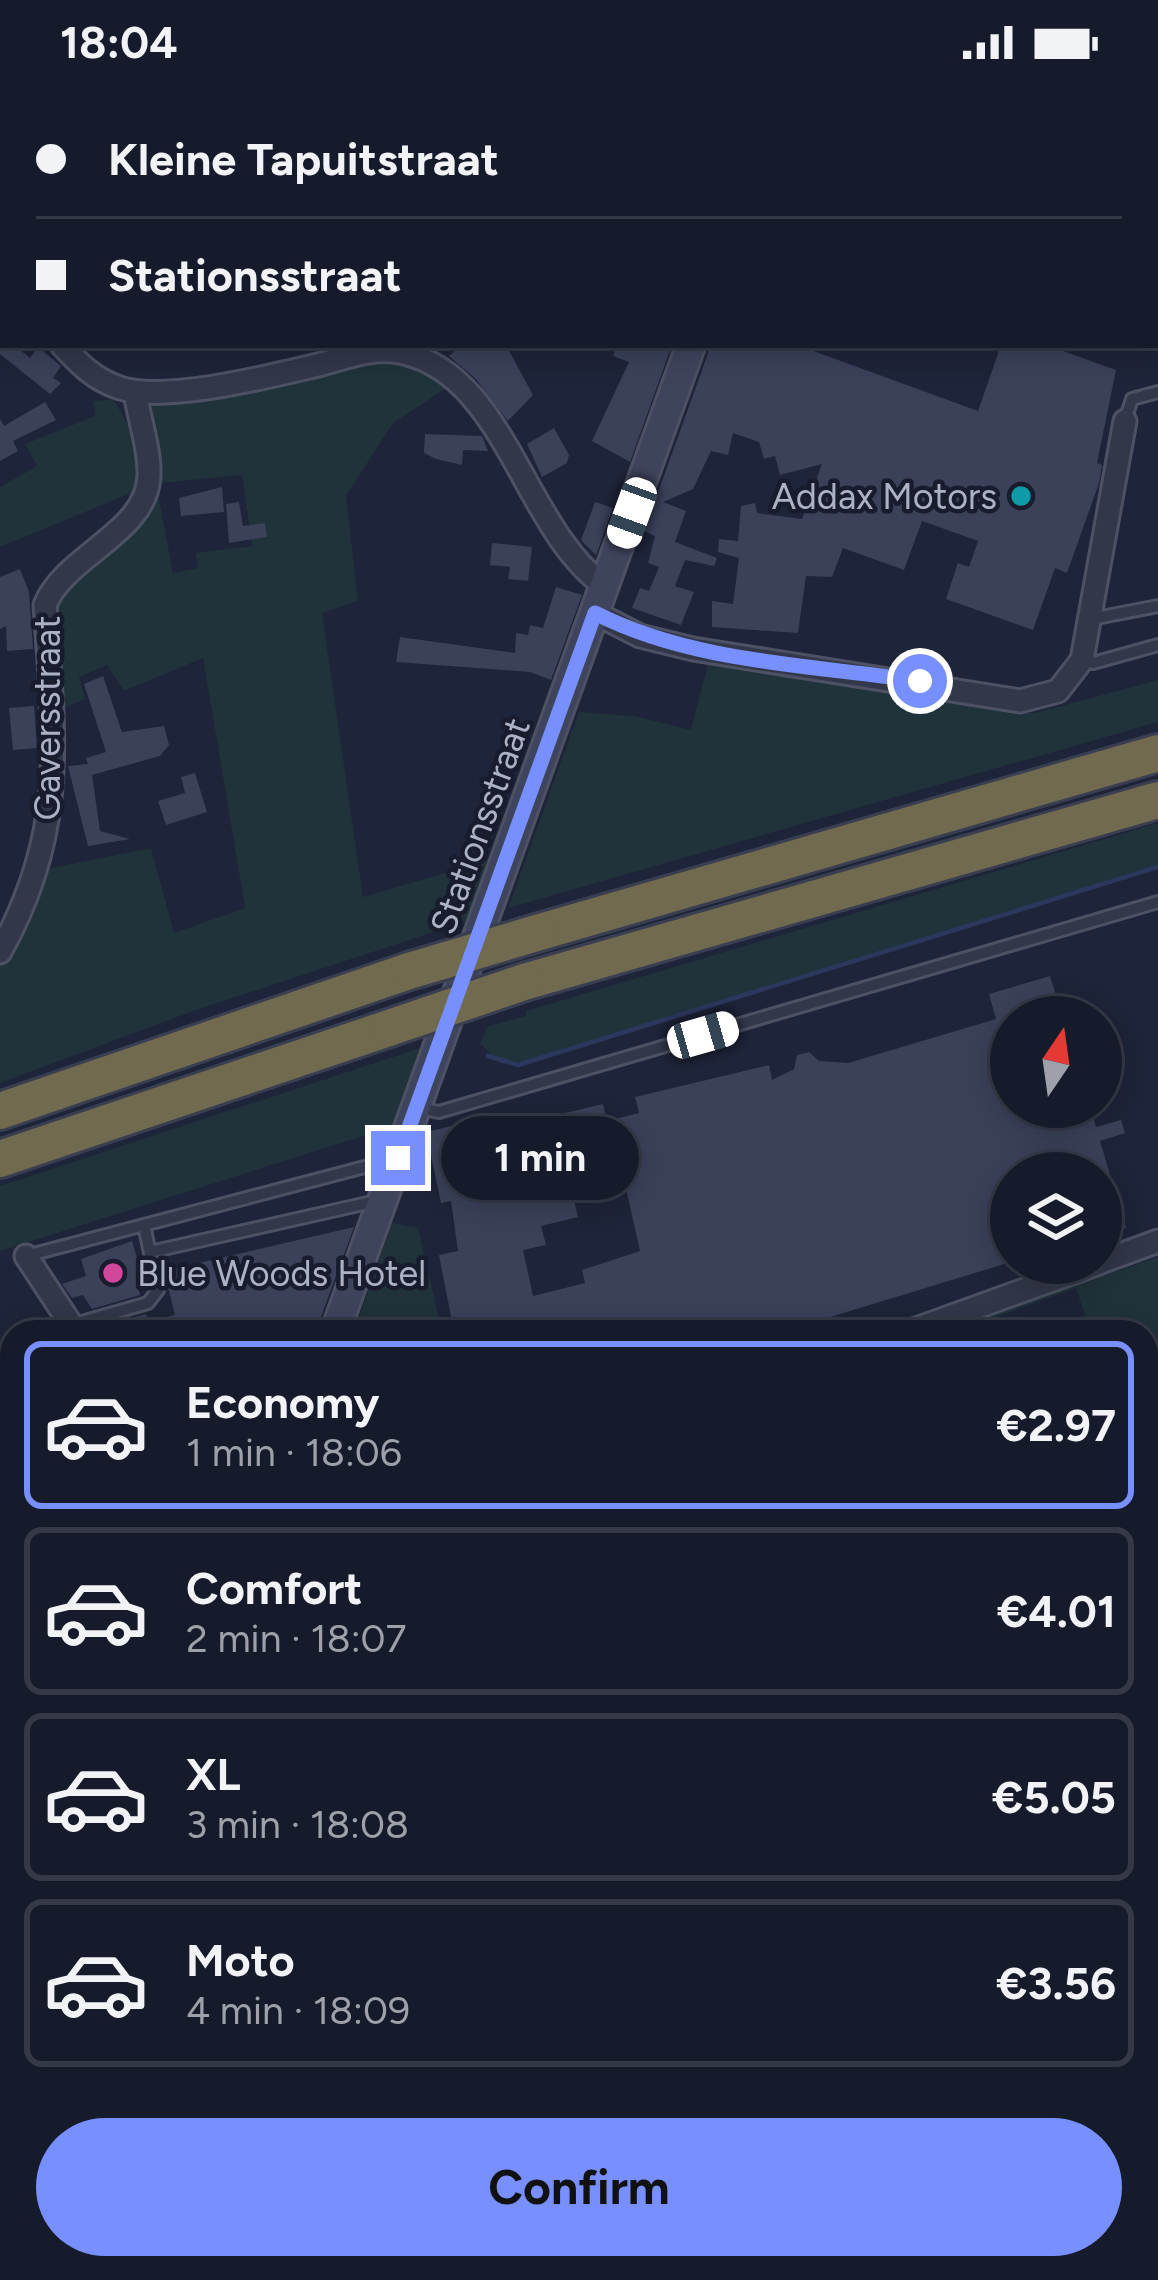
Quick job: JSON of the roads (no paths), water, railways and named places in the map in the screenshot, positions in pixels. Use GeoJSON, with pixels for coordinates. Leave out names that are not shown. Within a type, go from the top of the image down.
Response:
{"type":"FeatureCollection","features":[{"type":"Feature","properties":{"kind":"highway"},"geometry":{"type":"LineString","coordinates":[[0,1111],[409,971],[1158,753]]}},
{"type":"Feature","properties":{"kind":"highway"},"geometry":{"type":"LineString","coordinates":[[0,1159],[524,982],[1158,800]]}},
{"type":"Feature","properties":{"kind":"street"},"geometry":{"type":"LineString","coordinates":[[65,348],[101,380],[135,392],[249,381],[374,350],[420,358],[450,374],[477,403],[570,558],[605,586]]}},
{"type":"Feature","properties":{"kind":"street","name":"Stationsstraat"},"geometry":{"type":"LineString","coordinates":[[339,1320],[691,348]]}},
{"type":"Feature","properties":{"kind":"street","name":"Gaversstraat"},"geometry":{"type":"LineString","coordinates":[[0,952],[42,860],[52,802],[45,605],[55,581],[129,519],[144,498],[148,462],[135,392]]}},
{"type":"Feature","properties":{"kind":"street"},"geometry":{"type":"LineString","coordinates":[[595,613],[640,636],[693,649],[1021,701],[1058,691],[1082,660],[1125,421]]}},
{"type":"Feature","properties":{"kind":"street"},"geometry":{"type":"LineString","coordinates":[[1122,1255],[1158,1241]]}},
{"type":"Feature","properties":{"kind":"street"},"geometry":{"type":"LineString","coordinates":[[26,1256],[68,1320]]}},
{"type":"Feature","properties":{"kind":"street"},"geometry":{"type":"LineString","coordinates":[[941,1320],[1042,1284]]}},
{"type":"Feature","properties":{"kind":"lane"},"geometry":{"type":"LineString","coordinates":[[1125,421],[1132,399],[1158,392]]}},
{"type":"Feature","properties":{"kind":"lane"},"geometry":{"type":"LineString","coordinates":[[1090,618],[1158,606]]}},
{"type":"Feature","properties":{"kind":"lane"},"geometry":{"type":"LineString","coordinates":[[1082,660],[1093,663],[1158,645]]}},
{"type":"Feature","properties":{"kind":"lane"},"geometry":{"type":"LineString","coordinates":[[416,1107],[439,1112],[1158,902]]}},
{"type":"Feature","properties":{"kind":"lane"},"geometry":{"type":"LineString","coordinates":[[26,1256],[398,1158]]}},
{"type":"Feature","properties":{"kind":"lane"},"geometry":{"type":"LineString","coordinates":[[150,1252],[383,1200]]}},
{"type":"Feature","properties":{"kind":"lane"},"geometry":{"type":"LineString","coordinates":[[100,1320],[148,1303],[158,1290],[144,1225]]}},
{"type":"Feature","properties":{"kind":"waterway"},"geometry":{"type":"LineString","coordinates":[[488,1056],[518,1065],[1158,867]]}},
{"type":"Feature","properties":{"kind":"place","name":"Addax Motors"},"geometry":{"type":"Point","coordinates":[1021,496]}},
{"type":"Feature","properties":{"kind":"place","name":"Blue Woods Hotel"},"geometry":{"type":"Point","coordinates":[113,1273]}}]}
